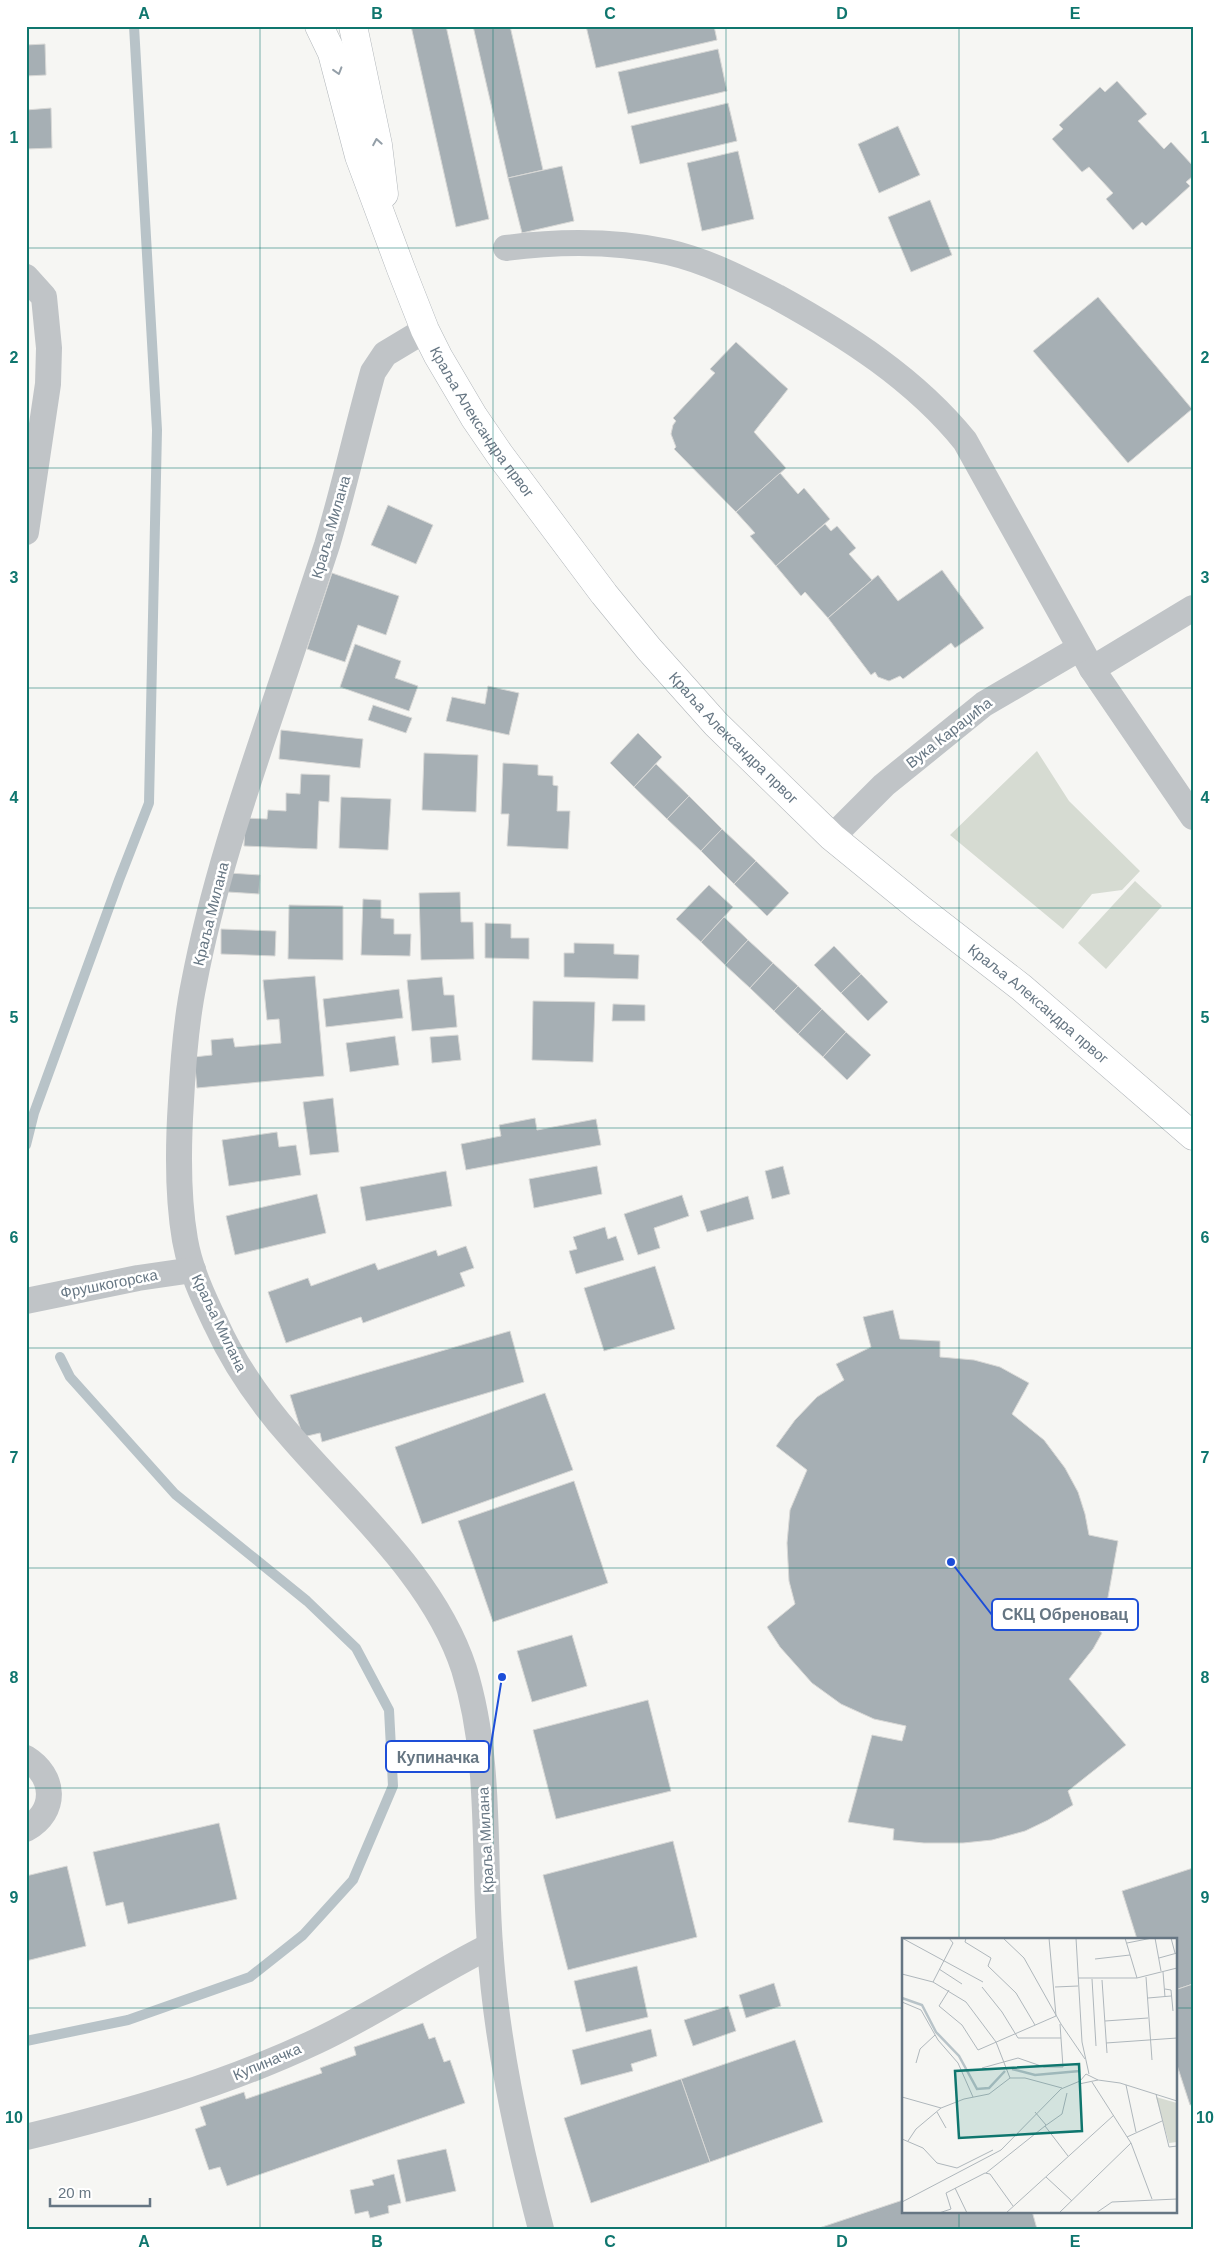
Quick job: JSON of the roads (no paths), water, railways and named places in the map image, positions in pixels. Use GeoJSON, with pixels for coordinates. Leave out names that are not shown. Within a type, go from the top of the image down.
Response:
{"type":"FeatureCollection","features":[{"type":"Feature","properties":{"kind":"main road","name":"Краља Александра првог"},"geometry":{"type":"LineString","coordinates":[[320,26],[332,54],[359,156],[390,243],[425,330],[438,356],[474,417],[550,523],[616,608],[649,649],[716,724],[832,837],[918,908],[1022,988],[1193,1136]]}},
{"type":"Feature","properties":{"kind":"main road","name":"Краља Александра првог"},"geometry":{"type":"LineString","coordinates":[[353,26],[378,145],[390,243]]}},
{"type":"Feature","properties":{"kind":"street"},"geometry":{"type":"LineString","coordinates":[[506,248],[545,244],[626,245],[670,253],[695,260],[743,280],[807,314],[881,362],[922,395],[965,441],[1086,658],[1193,817]]}},
{"type":"Feature","properties":{"kind":"street"},"geometry":{"type":"LineString","coordinates":[[26,277],[44,297],[49,348],[48,384],[26,532]]}},
{"type":"Feature","properties":{"kind":"street","name":"Краља Милана"},"geometry":{"type":"LineString","coordinates":[[425,330],[385,354],[374,372],[327,543],[243,796],[193,984],[183,1058],[178,1171],[185,1239],[193,1270],[216,1325],[242,1374],[291,1437],[385,1539],[444,1623],[463,1666],[475,1713],[486,1802],[490,1946],[501,2038],[514,2119],[541,2229]]}},
{"type":"Feature","properties":{"kind":"street","name":"Вука Караџића"},"geometry":{"type":"LineString","coordinates":[[832,837],[884,785],[984,704],[1193,608]]}},
{"type":"Feature","properties":{"kind":"street","name":"Фрушкогорска"},"geometry":{"type":"LineString","coordinates":[[26,1301],[138,1278],[193,1270]]}},
{"type":"Feature","properties":{"kind":"street"},"geometry":{"type":"LineString","coordinates":[[26,1758],[37,1765],[45,1776],[49,1789],[48,1802],[43,1814],[35,1824],[26,1829]]}},
{"type":"Feature","properties":{"kind":"street","name":"Купиначка"},"geometry":{"type":"LineString","coordinates":[[26,2137],[127,2112],[219,2083],[318,2041],[490,1946]]}},
{"type":"Feature","properties":{"kind":"waterway"},"geometry":{"type":"LineString","coordinates":[[26,1145],[34,1113],[149,803],[157,430],[134,26]]}},
{"type":"Feature","properties":{"kind":"waterway"},"geometry":{"type":"LineString","coordinates":[[26,2041],[128,2020],[250,1977],[303,1935],[353,1880],[393,1786],[389,1710],[356,1648],[307,1601],[175,1494],[70,1377],[60,1357]]}},
{"type":"Feature","properties":{"kind":"place","name":"СКЦ Обреновац"},"geometry":{"type":"Point","coordinates":[951,1562]}},
{"type":"Feature","properties":{"kind":"place","name":"Купиначка"},"geometry":{"type":"Point","coordinates":[502,1677]}}]}
